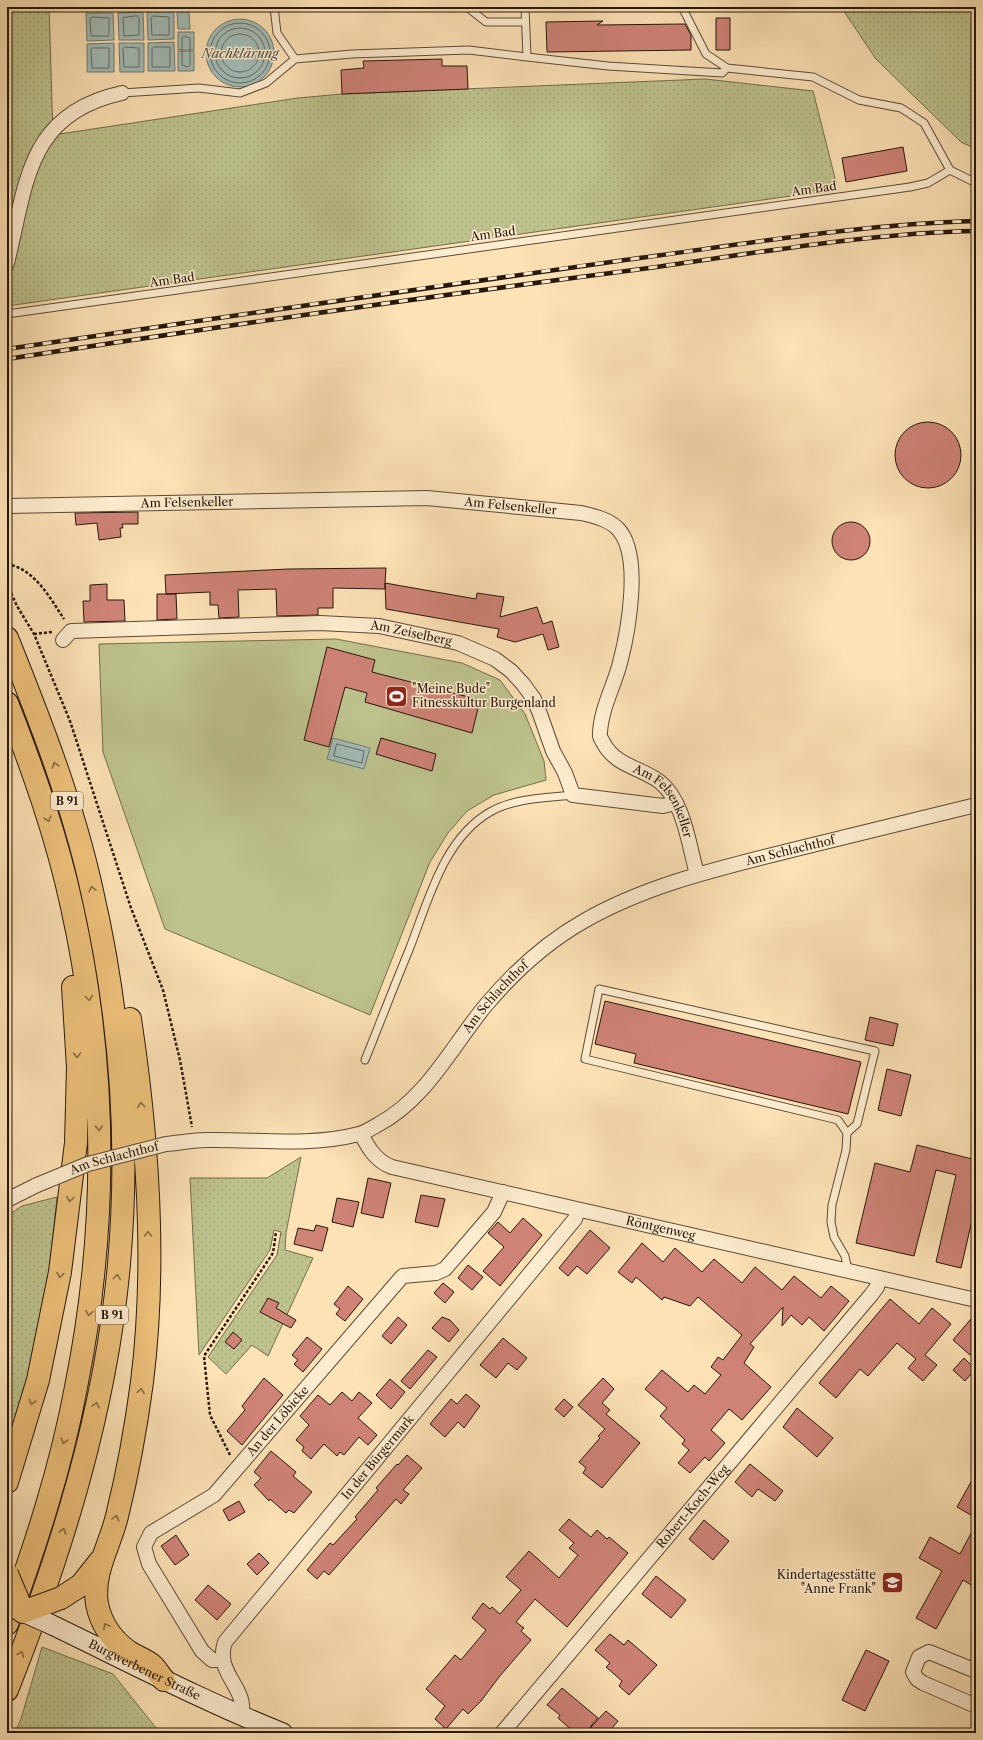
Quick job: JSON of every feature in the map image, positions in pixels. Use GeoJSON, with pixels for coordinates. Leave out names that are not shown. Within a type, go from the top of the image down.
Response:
{"type":"FeatureCollection","features":[{"type":"Feature","properties":{"kind":"highway","name":"B 91"},"geometry":{"type":"LineString","coordinates":[[7,638],[49,746],[65,794],[81,847],[100,928],[112,992],[118,1044],[122,1108],[123,1170],[122,1223],[114,1303],[100,1388],[80,1473],[44,1591],[7,1690]]}},
{"type":"Feature","properties":{"kind":"highway","name":"B 91"},"geometry":{"type":"LineString","coordinates":[[7,703],[48,819],[72,905],[89,998],[97,1078],[99,1167],[96,1243],[83,1351],[69,1418],[40,1525],[12,1613]]}},
{"type":"Feature","properties":{"kind":"highway"},"geometry":{"type":"LineString","coordinates":[[7,1482],[38,1380],[51,1323],[71,1192],[76,1143],[78,1067],[76,1026],[67,938],[72,905]]}},
{"type":"Feature","properties":{"kind":"highway"},"geometry":{"type":"LineString","coordinates":[[100,928],[119,960],[131,1027],[146,1165],[149,1259],[146,1337],[142,1381],[130,1457],[117,1518],[97,1576],[96,1592],[101,1616],[107,1630],[116,1641],[129,1652],[152,1665],[164,1680]]}},
{"type":"Feature","properties":{"kind":"highway"},"geometry":{"type":"LineString","coordinates":[[7,1574],[12,1613],[61,1598],[81,1585],[90,1575],[103,1555]]}},
{"type":"Feature","properties":{"kind":"main road","name":"Burgwerbener Straße"},"geometry":{"type":"LineString","coordinates":[[12,1613],[50,1624],[164,1680],[241,1716],[283,1733]]}},
{"type":"Feature","properties":{"kind":"street"},"geometry":{"type":"LineString","coordinates":[[7,263],[26,181],[39,146],[50,131],[66,116],[102,97],[122,93]]}},
{"type":"Feature","properties":{"kind":"street","name":"Am Felsenkeller"},"geometry":{"type":"LineString","coordinates":[[7,506],[428,498],[581,513],[594,516],[608,522],[618,529],[631,562],[631,604],[620,664],[601,719],[599,735],[608,752],[624,763],[660,782],[669,792],[676,803],[682,820],[697,874]]}},
{"type":"Feature","properties":{"kind":"street","name":"Am Zeiselberg"},"geometry":{"type":"LineString","coordinates":[[67,635],[320,623],[379,626],[458,643],[495,659],[511,671],[523,684],[534,699],[553,750],[565,773],[573,795]]}},
{"type":"Feature","properties":{"kind":"street"},"geometry":{"type":"LineString","coordinates":[[573,795],[664,806],[676,803]]}},
{"type":"Feature","properties":{"kind":"street","name":"Am Schlachthof"},"geometry":{"type":"LineString","coordinates":[[7,1200],[37,1185],[88,1164],[166,1144],[204,1140],[290,1143],[330,1140],[361,1134],[389,1119],[404,1108],[435,1074],[486,1006],[517,973],[553,942],[582,922],[622,902],[697,874],[976,805]]}},
{"type":"Feature","properties":{"kind":"street","name":"Röntgenweg"},"geometry":{"type":"LineString","coordinates":[[361,1134],[370,1150],[385,1165],[976,1300]]}},
{"type":"Feature","properties":{"kind":"street","name":"An der Löbicke"},"geometry":{"type":"LineString","coordinates":[[223,1660],[212,1660],[202,1651],[149,1564],[144,1547],[152,1533],[214,1495],[400,1279],[404,1276],[436,1273],[445,1269],[494,1212],[503,1192]]}},
{"type":"Feature","properties":{"kind":"street","name":"In der Bürgermark"},"geometry":{"type":"LineString","coordinates":[[223,1660],[222,1652],[225,1642],[575,1219],[578,1210]]}},
{"type":"Feature","properties":{"kind":"street","name":"Robert-Koch-Weg"},"geometry":{"type":"LineString","coordinates":[[502,1733],[871,1295],[877,1287],[879,1278]]}},
{"type":"Feature","properties":{"kind":"street"},"geometry":{"type":"LineString","coordinates":[[976,1671],[929,1652],[919,1657],[913,1672],[923,1683],[976,1706]]}},
{"type":"Feature","properties":{"kind":"street"},"geometry":{"type":"LineString","coordinates":[[223,1660],[224,1668],[239,1692],[243,1703],[241,1716]]}},
{"type":"Feature","properties":{"kind":"lane"},"geometry":{"type":"LineString","coordinates":[[274,7],[277,33],[295,59]]}},
{"type":"Feature","properties":{"kind":"lane"},"geometry":{"type":"LineString","coordinates":[[467,7],[486,22],[525,22]]}},
{"type":"Feature","properties":{"kind":"lane"},"geometry":{"type":"LineString","coordinates":[[525,7],[527,57]]}},
{"type":"Feature","properties":{"kind":"lane"},"geometry":{"type":"LineString","coordinates":[[682,7],[706,54],[728,68],[813,76],[859,100],[901,108],[924,123],[950,170],[976,182]]}},
{"type":"Feature","properties":{"kind":"lane"},"geometry":{"type":"LineString","coordinates":[[122,93],[199,88],[240,94],[266,83],[295,59],[352,54],[469,50],[608,66],[722,73],[728,68]]}},
{"type":"Feature","properties":{"kind":"lane","name":"Am Bad"},"geometry":{"type":"LineString","coordinates":[[7,314],[910,187],[928,183],[950,170]]}},
{"type":"Feature","properties":{"kind":"lane"},"geometry":{"type":"LineString","coordinates":[[365,1060],[441,870],[471,825],[491,811],[508,805],[532,799],[573,795]]}},
{"type":"Feature","properties":{"kind":"lane"},"geometry":{"type":"LineString","coordinates":[[847,1133],[857,1124],[875,1051],[599,989],[585,1059],[838,1120],[847,1133],[846,1150],[832,1205],[831,1222],[834,1237],[845,1256],[848,1271]]}},
{"type":"Feature","properties":{"kind":"path"},"geometry":{"type":"LineString","coordinates":[[7,564],[18,566],[34,578],[48,594],[67,635]]}},
{"type":"Feature","properties":{"kind":"path"},"geometry":{"type":"LineString","coordinates":[[7,584],[17,606],[34,634],[70,721],[131,908],[163,990],[180,1060],[192,1129]]}},
{"type":"Feature","properties":{"kind":"path"},"geometry":{"type":"LineString","coordinates":[[237,1468],[210,1415],[204,1356],[273,1253],[276,1232]]}},
{"type":"Feature","properties":{"kind":"green space"},"geometry":{"type":"Polygon","coordinates":[[[7,7],[49,7],[53,135],[298,98],[342,94],[705,79],[813,91],[836,182],[834,190],[7,306],[7,7]]]}},
{"type":"Feature","properties":{"kind":"green space"},"geometry":{"type":"Polygon","coordinates":[[[841,7],[976,7],[976,149],[961,142],[876,59],[841,7]]]}},
{"type":"Feature","properties":{"kind":"green space"},"geometry":{"type":"Polygon","coordinates":[[[336,639],[462,663],[500,680],[525,714],[544,761],[546,780],[494,795],[467,811],[448,833],[430,862],[370,1015],[165,929],[103,752],[99,644],[336,639]]]}},
{"type":"Feature","properties":{"kind":"green space"},"geometry":{"type":"Polygon","coordinates":[[[301,1157],[286,1233],[285,1250],[313,1258],[268,1356],[252,1345],[226,1374],[208,1357],[277,1255],[281,1232],[274,1230],[270,1250],[199,1355],[190,1178],[267,1178],[301,1157]]]}},
{"type":"Feature","properties":{"kind":"green space"},"geometry":{"type":"Polygon","coordinates":[[[57,1197],[48,1283],[33,1357],[7,1448],[7,1216],[22,1206],[57,1197]]]}},
{"type":"Feature","properties":{"kind":"green space"},"geometry":{"type":"Polygon","coordinates":[[[42,1647],[113,1674],[160,1733],[15,1733],[21,1719],[42,1647]]]}},
{"type":"Feature","properties":{"kind":"water"},"geometry":{"type":"Polygon","coordinates":[[[86,7],[113,7],[113,10],[86,10],[86,7]]]}},
{"type":"Feature","properties":{"kind":"water"},"geometry":{"type":"Polygon","coordinates":[[[143,12],[144,40],[119,40],[118,13],[143,12]]]}},
{"type":"Feature","properties":{"kind":"water"},"geometry":{"type":"Polygon","coordinates":[[[147,12],[174,12],[174,39],[148,40],[147,12]]]}},
{"type":"Feature","properties":{"kind":"water"},"geometry":{"type":"Polygon","coordinates":[[[177,12],[189,12],[190,29],[178,29],[177,12]]]}},
{"type":"Feature","properties":{"kind":"water"},"geometry":{"type":"Polygon","coordinates":[[[86,13],[113,13],[114,40],[87,41],[86,13]]]}},
{"type":"Feature","properties":{"kind":"water","name":"Nachklärung"},"geometry":{"type":"Polygon","coordinates":[[[240,19],[253,22],[264,29],[271,40],[274,53],[271,66],[264,77],[253,84],[240,87],[227,84],[216,77],[209,66],[206,53],[209,40],[216,29],[227,22],[240,19]]]}},
{"type":"Feature","properties":{"kind":"water"},"geometry":{"type":"Polygon","coordinates":[[[178,32],[194,32],[194,50],[178,50],[178,32]]]}},
{"type":"Feature","properties":{"kind":"water"},"geometry":{"type":"Polygon","coordinates":[[[174,42],[175,71],[148,71],[148,43],[174,42]]]}},
{"type":"Feature","properties":{"kind":"water"},"geometry":{"type":"Polygon","coordinates":[[[114,43],[114,72],[87,72],[87,44],[114,43]]]}},
{"type":"Feature","properties":{"kind":"water"},"geometry":{"type":"Polygon","coordinates":[[[119,43],[144,43],[144,72],[120,72],[119,43]]]}},
{"type":"Feature","properties":{"kind":"water"},"geometry":{"type":"Polygon","coordinates":[[[178,51],[194,51],[194,71],[178,71],[178,51]]]}},
{"type":"Feature","properties":{"kind":"water"},"geometry":{"type":"Polygon","coordinates":[[[333,738],[370,748],[364,769],[327,759],[333,738]]]}},
{"type":"Feature","properties":{"kind":"building"},"geometry":{"type":"Polygon","coordinates":[[[716,18],[730,18],[730,50],[716,50],[716,18]]]}},
{"type":"Feature","properties":{"kind":"building"},"geometry":{"type":"Polygon","coordinates":[[[603,21],[597,25],[685,24],[691,35],[691,50],[547,52],[546,22],[603,21]]]}},
{"type":"Feature","properties":{"kind":"building"},"geometry":{"type":"Polygon","coordinates":[[[442,59],[442,66],[467,66],[468,89],[342,94],[341,70],[364,68],[363,61],[442,59]]]}},
{"type":"Feature","properties":{"kind":"building"},"geometry":{"type":"Polygon","coordinates":[[[903,147],[907,171],[846,182],[842,158],[903,147]]]}},
{"type":"Feature","properties":{"kind":"building"},"geometry":{"type":"Polygon","coordinates":[[[921,422],[935,422],[947,427],[956,436],[961,448],[959,468],[952,479],[935,488],[921,488],[909,483],[900,474],[895,462],[895,448],[900,436],[909,427],[921,422]]]}},
{"type":"Feature","properties":{"kind":"building"},"geometry":{"type":"Polygon","coordinates":[[[138,512],[138,524],[122,524],[123,528],[120,528],[121,537],[99,540],[97,523],[76,525],[75,513],[138,512]]]}},
{"type":"Feature","properties":{"kind":"building"},"geometry":{"type":"Polygon","coordinates":[[[847,522],[855,522],[865,527],[869,534],[869,548],[865,555],[855,560],[847,560],[837,555],[835,552],[832,545],[832,537],[837,527],[840,525],[847,522]]]}},
{"type":"Feature","properties":{"kind":"building"},"geometry":{"type":"Polygon","coordinates":[[[386,568],[385,589],[333,588],[333,608],[318,608],[318,615],[277,616],[276,589],[238,590],[239,617],[219,618],[218,605],[210,605],[210,592],[166,594],[165,575],[288,569],[386,568]]]}},
{"type":"Feature","properties":{"kind":"building"},"geometry":{"type":"Polygon","coordinates":[[[385,583],[476,599],[477,593],[504,597],[500,617],[537,607],[543,624],[552,621],[559,647],[548,650],[543,634],[515,642],[497,637],[499,629],[386,609],[385,583]]]}},
{"type":"Feature","properties":{"kind":"building"},"geometry":{"type":"Polygon","coordinates":[[[107,584],[107,600],[124,600],[125,621],[84,622],[83,601],[90,601],[90,585],[107,584]]]}},
{"type":"Feature","properties":{"kind":"building"},"geometry":{"type":"Polygon","coordinates":[[[157,594],[176,594],[177,619],[157,620],[157,594]]]}},
{"type":"Feature","properties":{"kind":"building"},"geometry":{"type":"Polygon","coordinates":[[[327,647],[375,660],[372,672],[480,700],[472,733],[365,702],[367,693],[345,687],[329,747],[304,740],[327,647]]]}},
{"type":"Feature","properties":{"kind":"building"},"geometry":{"type":"Polygon","coordinates":[[[381,738],[436,754],[432,771],[376,754],[381,738]]]}},
{"type":"Feature","properties":{"kind":"building"},"geometry":{"type":"Polygon","coordinates":[[[605,1001],[861,1062],[848,1114],[634,1063],[636,1054],[595,1044],[605,1001]]]}},
{"type":"Feature","properties":{"kind":"building"},"geometry":{"type":"Polygon","coordinates":[[[870,1017],[898,1024],[893,1046],[865,1040],[870,1017]]]}},
{"type":"Feature","properties":{"kind":"building"},"geometry":{"type":"Polygon","coordinates":[[[887,1069],[911,1075],[901,1116],[878,1110],[887,1069]]]}},
{"type":"Feature","properties":{"kind":"building"},"geometry":{"type":"Polygon","coordinates":[[[917,1145],[976,1160],[976,1203],[961,1268],[936,1262],[956,1175],[936,1170],[914,1256],[856,1243],[875,1163],[910,1172],[917,1145]]]}},
{"type":"Feature","properties":{"kind":"building"},"geometry":{"type":"Polygon","coordinates":[[[368,1178],[391,1183],[383,1218],[361,1213],[368,1178]]]}},
{"type":"Feature","properties":{"kind":"building"},"geometry":{"type":"Polygon","coordinates":[[[421,1195],[445,1199],[438,1227],[415,1222],[421,1195]]]}},
{"type":"Feature","properties":{"kind":"building"},"geometry":{"type":"Polygon","coordinates":[[[337,1198],[359,1202],[353,1227],[332,1222],[337,1198]]]}},
{"type":"Feature","properties":{"kind":"building"},"geometry":{"type":"Polygon","coordinates":[[[523,1218],[542,1235],[500,1286],[483,1271],[504,1247],[488,1233],[498,1222],[510,1233],[523,1218]]]}},
{"type":"Feature","properties":{"kind":"building"},"geometry":{"type":"Polygon","coordinates":[[[316,1225],[328,1228],[322,1251],[294,1244],[298,1228],[314,1231],[316,1225]]]}},
{"type":"Feature","properties":{"kind":"building"},"geometry":{"type":"Polygon","coordinates":[[[590,1230],[610,1248],[587,1274],[577,1266],[568,1276],[559,1268],[590,1230]]]}},
{"type":"Feature","properties":{"kind":"building"},"geometry":{"type":"Polygon","coordinates":[[[642,1243],[663,1262],[675,1248],[702,1272],[714,1259],[742,1283],[755,1267],[782,1290],[794,1276],[821,1298],[831,1286],[849,1301],[824,1331],[809,1317],[802,1325],[791,1315],[782,1326],[783,1307],[750,1344],[754,1347],[744,1363],[771,1387],[742,1420],[729,1409],[711,1430],[725,1443],[709,1461],[705,1457],[690,1473],[678,1463],[689,1450],[682,1444],[685,1440],[660,1416],[667,1408],[645,1389],[662,1370],[688,1392],[694,1385],[705,1394],[721,1375],[711,1367],[718,1357],[723,1360],[742,1335],[698,1297],[690,1306],[664,1297],[662,1300],[636,1277],[632,1283],[618,1272],[642,1243]]]}},
{"type":"Feature","properties":{"kind":"building"},"geometry":{"type":"Polygon","coordinates":[[[468,1265],[483,1277],[472,1290],[458,1278],[468,1265]]]}},
{"type":"Feature","properties":{"kind":"building"},"geometry":{"type":"Polygon","coordinates":[[[443,1283],[454,1292],[445,1303],[434,1293],[443,1283]]]}},
{"type":"Feature","properties":{"kind":"building"},"geometry":{"type":"Polygon","coordinates":[[[348,1286],[363,1299],[345,1321],[336,1314],[340,1309],[334,1304],[348,1286]]]}},
{"type":"Feature","properties":{"kind":"building"},"geometry":{"type":"Polygon","coordinates":[[[268,1298],[279,1303],[276,1308],[296,1320],[291,1328],[260,1312],[268,1298]]]}},
{"type":"Feature","properties":{"kind":"building"},"geometry":{"type":"Polygon","coordinates":[[[890,1299],[919,1324],[932,1308],[951,1324],[925,1355],[937,1365],[923,1381],[908,1368],[916,1359],[897,1343],[868,1376],[860,1369],[836,1398],[819,1383],[890,1299]]]}},
{"type":"Feature","properties":{"kind":"building"},"geometry":{"type":"Polygon","coordinates":[[[976,1313],[976,1348],[970,1355],[953,1340],[976,1313]]]}},
{"type":"Feature","properties":{"kind":"building"},"geometry":{"type":"Polygon","coordinates":[[[398,1317],[407,1325],[391,1344],[382,1336],[398,1317]]]}},
{"type":"Feature","properties":{"kind":"building"},"geometry":{"type":"Polygon","coordinates":[[[442,1317],[450,1320],[459,1330],[449,1342],[432,1328],[442,1317]]]}},
{"type":"Feature","properties":{"kind":"building"},"geometry":{"type":"Polygon","coordinates":[[[233,1332],[242,1340],[234,1349],[225,1342],[233,1332]]]}},
{"type":"Feature","properties":{"kind":"building"},"geometry":{"type":"Polygon","coordinates":[[[307,1337],[322,1349],[303,1372],[294,1364],[298,1360],[292,1355],[307,1337]]]}},
{"type":"Feature","properties":{"kind":"building"},"geometry":{"type":"Polygon","coordinates":[[[503,1338],[527,1358],[517,1370],[508,1363],[496,1378],[480,1365],[503,1338]]]}},
{"type":"Feature","properties":{"kind":"building"},"geometry":{"type":"Polygon","coordinates":[[[428,1350],[437,1357],[410,1389],[401,1381],[428,1350]]]}},
{"type":"Feature","properties":{"kind":"building"},"geometry":{"type":"Polygon","coordinates":[[[964,1358],[975,1369],[965,1381],[953,1370],[964,1358]]]}},
{"type":"Feature","properties":{"kind":"building"},"geometry":{"type":"Polygon","coordinates":[[[264,1378],[283,1395],[242,1445],[227,1431],[245,1410],[242,1406],[264,1378]]]}},
{"type":"Feature","properties":{"kind":"building"},"geometry":{"type":"Polygon","coordinates":[[[603,1378],[614,1389],[602,1403],[610,1410],[606,1414],[640,1443],[602,1488],[583,1473],[586,1468],[579,1462],[600,1438],[598,1436],[605,1429],[578,1405],[603,1378]]]}},
{"type":"Feature","properties":{"kind":"building"},"geometry":{"type":"Polygon","coordinates":[[[390,1379],[405,1392],[391,1409],[376,1395],[390,1379]]]}},
{"type":"Feature","properties":{"kind":"building"},"geometry":{"type":"Polygon","coordinates":[[[342,1392],[352,1401],[359,1392],[372,1403],[358,1418],[377,1435],[368,1445],[359,1437],[344,1455],[340,1452],[337,1456],[324,1444],[311,1459],[302,1451],[304,1447],[296,1440],[309,1425],[300,1416],[318,1395],[330,1405],[342,1392]]]}},
{"type":"Feature","properties":{"kind":"building"},"geometry":{"type":"Polygon","coordinates":[[[466,1394],[480,1406],[464,1428],[458,1422],[445,1437],[430,1424],[451,1399],[457,1404],[466,1394]]]}},
{"type":"Feature","properties":{"kind":"building"},"geometry":{"type":"Polygon","coordinates":[[[564,1399],[573,1407],[564,1417],[555,1409],[564,1399]]]}},
{"type":"Feature","properties":{"kind":"building"},"geometry":{"type":"Polygon","coordinates":[[[797,1408],[833,1438],[817,1457],[783,1427],[797,1408]]]}},
{"type":"Feature","properties":{"kind":"building"},"geometry":{"type":"Polygon","coordinates":[[[271,1451],[296,1472],[293,1476],[312,1492],[294,1513],[289,1510],[286,1513],[270,1499],[269,1501],[254,1485],[261,1478],[254,1472],[271,1451]]]}},
{"type":"Feature","properties":{"kind":"building"},"geometry":{"type":"Polygon","coordinates":[[[407,1455],[422,1468],[403,1490],[409,1494],[401,1504],[396,1499],[329,1575],[324,1571],[317,1579],[307,1570],[330,1543],[333,1545],[357,1519],[355,1517],[378,1490],[376,1488],[407,1455]]]}},
{"type":"Feature","properties":{"kind":"building"},"geometry":{"type":"Polygon","coordinates":[[[750,1464],[783,1491],[775,1501],[758,1489],[752,1497],[735,1482],[750,1464]]]}},
{"type":"Feature","properties":{"kind":"building"},"geometry":{"type":"Polygon","coordinates":[[[976,1473],[976,1518],[957,1507],[976,1473]]]}},
{"type":"Feature","properties":{"kind":"building"},"geometry":{"type":"Polygon","coordinates":[[[239,1501],[245,1512],[229,1521],[223,1510],[239,1501]]]}},
{"type":"Feature","properties":{"kind":"building"},"geometry":{"type":"Polygon","coordinates":[[[569,1519],[591,1537],[597,1530],[607,1539],[609,1537],[628,1553],[567,1627],[535,1599],[516,1622],[524,1628],[521,1631],[531,1640],[499,1677],[481,1701],[468,1714],[463,1709],[446,1729],[435,1719],[445,1706],[426,1689],[455,1655],[461,1660],[486,1630],[472,1618],[483,1603],[490,1609],[492,1607],[500,1614],[521,1590],[506,1577],[529,1551],[559,1578],[578,1555],[569,1548],[574,1543],[559,1530],[569,1519]]]}},
{"type":"Feature","properties":{"kind":"building"},"geometry":{"type":"Polygon","coordinates":[[[704,1520],[729,1541],[713,1560],[689,1539],[704,1520]]]}},
{"type":"Feature","properties":{"kind":"building"},"geometry":{"type":"Polygon","coordinates":[[[976,1524],[976,1552],[972,1559],[976,1562],[976,1588],[963,1580],[936,1629],[916,1618],[942,1571],[919,1558],[930,1537],[960,1554],[976,1524]]]}},
{"type":"Feature","properties":{"kind":"building"},"geometry":{"type":"Polygon","coordinates":[[[176,1535],[189,1555],[175,1565],[161,1546],[176,1535]]]}},
{"type":"Feature","properties":{"kind":"building"},"geometry":{"type":"Polygon","coordinates":[[[259,1553],[269,1563],[257,1575],[247,1564],[259,1553]]]}},
{"type":"Feature","properties":{"kind":"building"},"geometry":{"type":"Polygon","coordinates":[[[656,1576],[686,1600],[671,1618],[642,1594],[656,1576]]]}},
{"type":"Feature","properties":{"kind":"building"},"geometry":{"type":"Polygon","coordinates":[[[208,1585],[231,1604],[217,1620],[195,1600],[208,1585]]]}},
{"type":"Feature","properties":{"kind":"building"},"geometry":{"type":"Polygon","coordinates":[[[610,1634],[624,1645],[628,1640],[657,1665],[629,1695],[619,1686],[622,1681],[606,1667],[610,1663],[595,1650],[610,1634]]]}},
{"type":"Feature","properties":{"kind":"building"},"geometry":{"type":"Polygon","coordinates":[[[866,1650],[889,1661],[865,1711],[842,1700],[866,1650]]]}},
{"type":"Feature","properties":{"kind":"building"},"geometry":{"type":"Polygon","coordinates":[[[562,1688],[598,1718],[585,1733],[575,1733],[558,1718],[560,1715],[547,1705],[562,1688]]]}},
{"type":"Feature","properties":{"kind":"building"},"geometry":{"type":"Polygon","coordinates":[[[606,1711],[618,1721],[608,1733],[598,1733],[591,1727],[606,1711]]]}},
{"type":"Feature","properties":{"kind":"railway"},"geometry":{"type":"LineString","coordinates":[[7,349],[800,236],[889,226],[976,221]]}},
{"type":"Feature","properties":{"kind":"railway"},"geometry":{"type":"LineString","coordinates":[[7,359],[164,335],[848,240],[976,231]]}},
{"type":"Feature","properties":{"kind":"place","name":"\"Meine Bude\" Fitnesskultur Burgenland"},"geometry":{"type":"Point","coordinates":[396,696]}},
{"type":"Feature","properties":{"kind":"place","name":"Kindertagesstätte \"Anne Frank\""},"geometry":{"type":"Point","coordinates":[892,1582]}}]}
